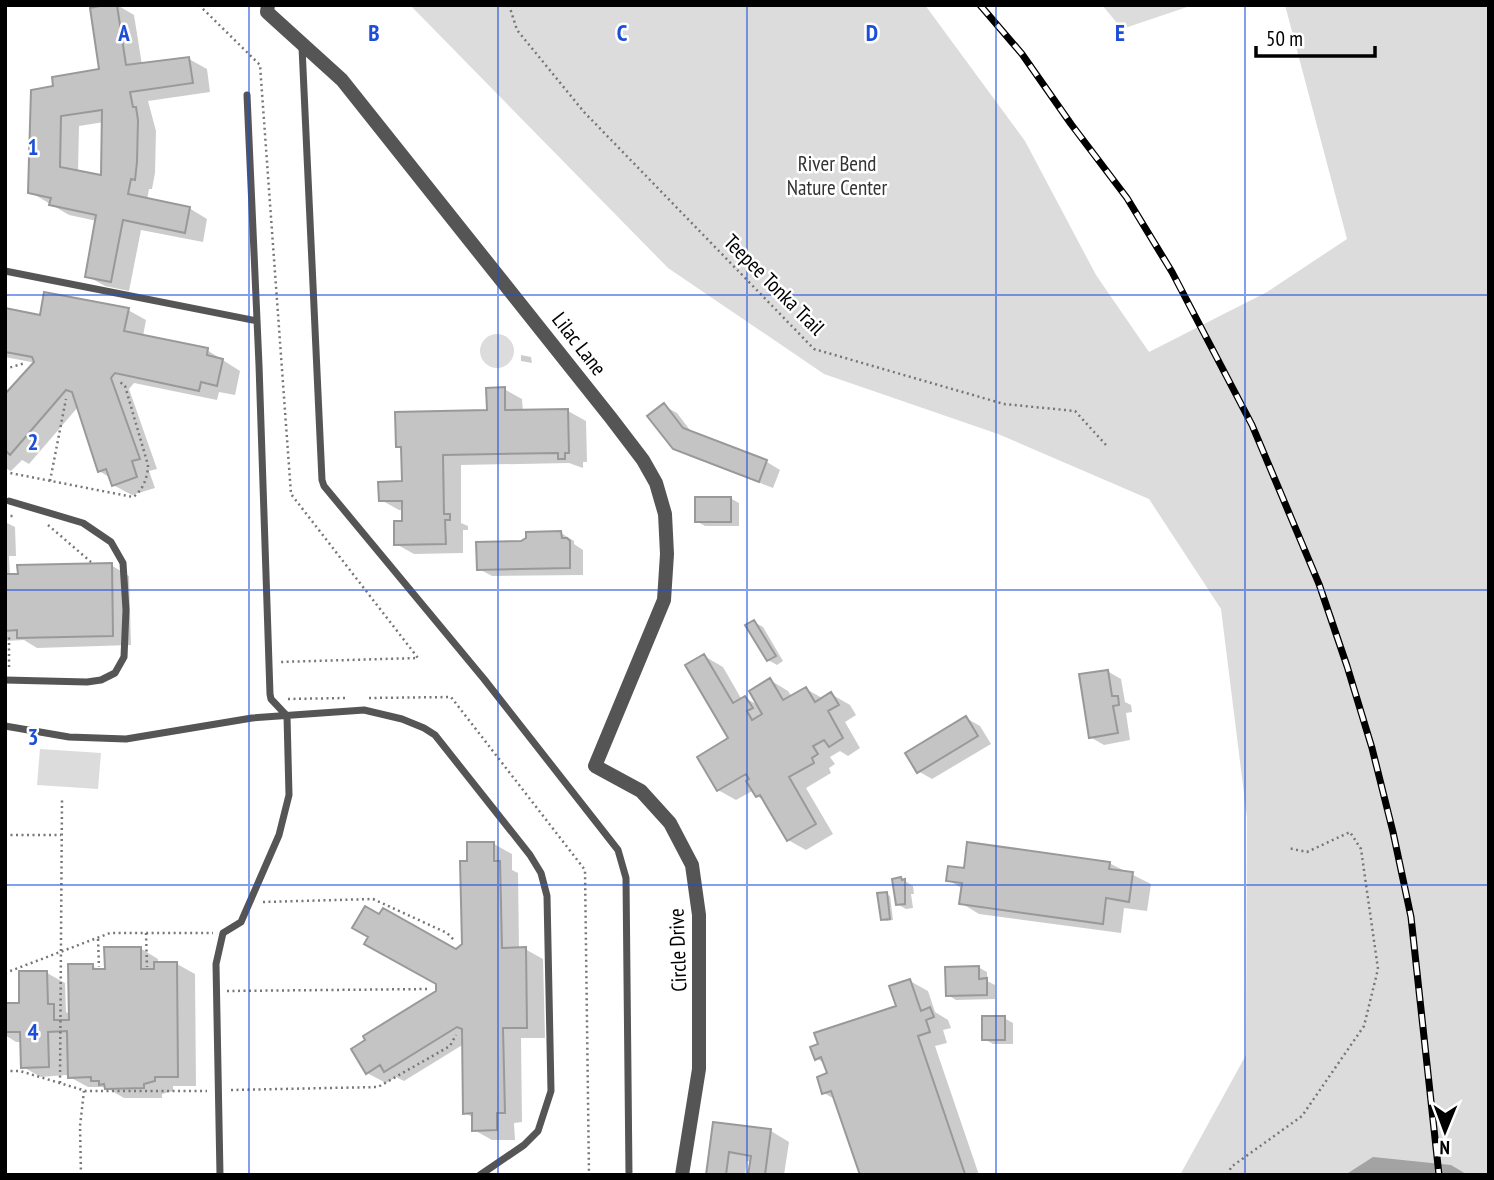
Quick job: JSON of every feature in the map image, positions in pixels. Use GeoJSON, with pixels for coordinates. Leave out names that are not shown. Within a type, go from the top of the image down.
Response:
{"type":"FeatureCollection","features":[{"type":"Feature","properties":{"kind":"street","name":"Lilac Lane"},"geometry":{"type":"LineString","coordinates":[[265,7],[351,91],[611,418],[643,460],[656,483],[665,514],[667,554],[664,600],[595,766]]}},
{"type":"Feature","properties":{"kind":"street","name":"Circle Drive"},"geometry":{"type":"LineString","coordinates":[[595,766],[642,792],[670,823],[692,865],[699,915],[699,1069],[682,1175]]}},
{"type":"Feature","properties":{"kind":"lane"},"geometry":{"type":"LineString","coordinates":[[302,43],[321,480],[484,679],[618,850],[626,878],[629,1175]]}},
{"type":"Feature","properties":{"kind":"lane"},"geometry":{"type":"LineString","coordinates":[[220,1175],[216,964],[223,933],[241,922],[279,835],[286,805],[289,769],[287,716],[271,699],[247,95]]}},
{"type":"Feature","properties":{"kind":"lane"},"geometry":{"type":"LineString","coordinates":[[5,271],[257,321]]}},
{"type":"Feature","properties":{"kind":"lane"},"geometry":{"type":"LineString","coordinates":[[7,680],[87,682],[101,680],[115,673],[124,657],[126,610],[123,563],[111,541],[83,523],[9,501]]}},
{"type":"Feature","properties":{"kind":"lane"},"geometry":{"type":"LineString","coordinates":[[5,726],[69,737],[126,739],[252,718],[364,710],[382,712],[436,735],[530,855],[541,873],[547,896],[551,1091],[538,1131],[524,1145],[480,1175]]}},
{"type":"Feature","properties":{"kind":"path"},"geometry":{"type":"LineString","coordinates":[[199,5],[260,65],[291,494],[418,658],[269,662]]}},
{"type":"Feature","properties":{"kind":"path","name":"Teepee Tonka Trail"},"geometry":{"type":"LineString","coordinates":[[509,5],[517,30],[584,112],[814,349],[1004,404],[1075,411],[1107,445]]}},
{"type":"Feature","properties":{"kind":"path"},"geometry":{"type":"LineString","coordinates":[[5,369],[25,363]]}},
{"type":"Feature","properties":{"kind":"path"},"geometry":{"type":"LineString","coordinates":[[5,472],[133,497],[138,495],[147,477],[148,465],[125,386],[120,382]]}},
{"type":"Feature","properties":{"kind":"path"},"geometry":{"type":"LineString","coordinates":[[50,481],[66,399]]}},
{"type":"Feature","properties":{"kind":"path"},"geometry":{"type":"LineString","coordinates":[[5,516],[16,516]]}},
{"type":"Feature","properties":{"kind":"path"},"geometry":{"type":"LineString","coordinates":[[46,523],[91,562]]}},
{"type":"Feature","properties":{"kind":"path"},"geometry":{"type":"LineString","coordinates":[[5,637],[9,636],[7,680]]}},
{"type":"Feature","properties":{"kind":"path"},"geometry":{"type":"LineString","coordinates":[[368,698],[452,697],[585,870],[590,1175]]}},
{"type":"Feature","properties":{"kind":"path"},"geometry":{"type":"LineString","coordinates":[[271,699],[354,698]]}},
{"type":"Feature","properties":{"kind":"path"},"geometry":{"type":"LineString","coordinates":[[60,1083],[62,798]]}},
{"type":"Feature","properties":{"kind":"path"},"geometry":{"type":"LineString","coordinates":[[1228,1175],[1231,1167],[1302,1116],[1364,1026],[1378,969],[1361,849],[1350,832],[1307,852],[1288,848]]}},
{"type":"Feature","properties":{"kind":"path"},"geometry":{"type":"LineString","coordinates":[[5,835],[61,835]]}},
{"type":"Feature","properties":{"kind":"path"},"geometry":{"type":"LineString","coordinates":[[250,903],[373,899],[447,933],[455,942]]}},
{"type":"Feature","properties":{"kind":"path"},"geometry":{"type":"LineString","coordinates":[[5,973],[110,933],[223,933]]}},
{"type":"Feature","properties":{"kind":"path"},"geometry":{"type":"LineString","coordinates":[[146,933],[147,967]]}},
{"type":"Feature","properties":{"kind":"path"},"geometry":{"type":"LineString","coordinates":[[99,938],[99,967]]}},
{"type":"Feature","properties":{"kind":"path"},"geometry":{"type":"LineString","coordinates":[[217,991],[430,989]]}},
{"type":"Feature","properties":{"kind":"path"},"geometry":{"type":"LineString","coordinates":[[5,1071],[20,1071],[84,1091],[378,1087],[450,1046],[456,1035]]}},
{"type":"Feature","properties":{"kind":"path"},"geometry":{"type":"LineString","coordinates":[[81,1175],[80,1126],[84,1091]]}},
{"type":"Feature","properties":{"kind":"green space","name":"River Bend Nature Center"},"geometry":{"type":"Polygon","coordinates":[[[410,5],[925,5],[1025,141],[1096,275],[1149,352],[1267,292],[1347,239],[1285,5],[1489,5],[1489,1175],[1468,1175],[1452,1166],[1453,1175],[1180,1175],[1246,1055],[1247,818],[1221,609],[1149,499],[998,434],[824,374],[668,268],[410,5]]]}},
{"type":"Feature","properties":{"kind":"green space"},"geometry":{"type":"Polygon","coordinates":[[[1102,5],[1193,5],[1122,29],[1102,5]]]}},
{"type":"Feature","properties":{"kind":"green space"},"geometry":{"type":"Polygon","coordinates":[[[497,334],[509,339],[514,351],[509,363],[497,368],[485,363],[480,351],[485,339],[497,334]]]}},
{"type":"Feature","properties":{"kind":"green space"},"geometry":{"type":"Polygon","coordinates":[[[40,749],[101,753],[98,789],[37,785],[40,749]]]}},
{"type":"Feature","properties":{"kind":"shaded area"},"geometry":{"type":"Polygon","coordinates":[[[1373,1157],[1451,1165],[1468,1175],[1345,1175],[1373,1157]]]}},
{"type":"Feature","properties":{"kind":"building"},"geometry":{"type":"Polygon","coordinates":[[[117,5],[126,65],[189,57],[193,83],[130,92],[138,120],[135,180],[131,179],[128,194],[190,207],[185,233],[123,220],[111,282],[85,277],[96,215],[49,205],[51,198],[28,193],[31,90],[53,86],[52,77],[99,69],[90,8],[117,5]],[[102,110],[61,116],[60,167],[101,175],[102,110]]]}},
{"type":"Feature","properties":{"kind":"building"},"geometry":{"type":"Polygon","coordinates":[[[44,292],[129,308],[124,331],[208,348],[207,355],[223,359],[217,386],[201,382],[199,391],[115,373],[111,378],[140,459],[132,461],[137,477],[112,486],[106,469],[98,472],[72,392],[66,390],[10,455],[5,450],[5,394],[34,362],[32,357],[5,352],[5,308],[40,315],[44,292]]]}},
{"type":"Feature","properties":{"kind":"building"},"geometry":{"type":"Polygon","coordinates":[[[505,387],[505,410],[568,409],[569,453],[565,453],[565,459],[558,459],[558,453],[443,455],[444,514],[450,514],[450,520],[445,520],[446,544],[394,545],[394,521],[402,521],[402,501],[379,501],[378,482],[402,481],[401,447],[396,447],[395,412],[487,410],[486,388],[505,387]]]}},
{"type":"Feature","properties":{"kind":"building"},"geometry":{"type":"Polygon","coordinates":[[[664,403],[683,428],[767,460],[759,482],[673,449],[647,416],[664,403]]]}},
{"type":"Feature","properties":{"kind":"building"},"geometry":{"type":"Polygon","coordinates":[[[695,497],[731,497],[731,522],[695,522],[695,497]]]}},
{"type":"Feature","properties":{"kind":"building"},"geometry":{"type":"Polygon","coordinates":[[[561,531],[562,538],[570,541],[570,568],[477,570],[476,542],[521,541],[526,538],[526,532],[561,531]]]}},
{"type":"Feature","properties":{"kind":"building"},"geometry":{"type":"Polygon","coordinates":[[[112,563],[113,636],[17,638],[17,630],[5,631],[5,574],[18,574],[17,565],[112,563]]]}},
{"type":"Feature","properties":{"kind":"building"},"geometry":{"type":"Polygon","coordinates":[[[754,620],[776,656],[767,661],[745,625],[754,620]]]}},
{"type":"Feature","properties":{"kind":"building"},"geometry":{"type":"Polygon","coordinates":[[[704,654],[733,703],[745,696],[753,708],[747,711],[752,720],[762,714],[749,691],[770,678],[783,700],[806,687],[815,702],[831,692],[839,705],[828,711],[843,738],[829,747],[824,740],[813,746],[818,754],[812,758],[814,763],[789,777],[816,824],[787,841],[760,795],[756,797],[746,781],[749,779],[746,774],[717,791],[697,757],[728,738],[685,665],[704,654]]]}},
{"type":"Feature","properties":{"kind":"building"},"geometry":{"type":"Polygon","coordinates":[[[1108,670],[1112,696],[1118,696],[1119,705],[1113,706],[1118,733],[1089,738],[1079,674],[1108,670]]]}},
{"type":"Feature","properties":{"kind":"building"},"geometry":{"type":"Polygon","coordinates":[[[966,716],[978,736],[917,773],[905,753],[966,716]]]}},
{"type":"Feature","properties":{"kind":"building"},"geometry":{"type":"Polygon","coordinates":[[[467,842],[494,842],[494,861],[500,861],[502,948],[526,947],[527,1028],[503,1028],[505,1113],[497,1113],[497,1130],[472,1131],[472,1113],[463,1114],[462,1029],[457,1027],[384,1072],[380,1065],[366,1074],[351,1049],[365,1040],[363,1036],[436,991],[436,984],[364,944],[368,937],[352,928],[365,906],[379,914],[383,908],[456,949],[462,944],[460,861],[467,861],[467,842]]]}},
{"type":"Feature","properties":{"kind":"building"},"geometry":{"type":"Polygon","coordinates":[[[967,842],[1110,862],[1109,869],[1133,872],[1129,902],[1106,898],[1103,924],[959,904],[962,883],[946,881],[948,866],[964,868],[967,842]]]}},
{"type":"Feature","properties":{"kind":"building"},"geometry":{"type":"Polygon","coordinates":[[[901,877],[902,880],[905,879],[905,904],[896,905],[892,879],[901,877]]]}},
{"type":"Feature","properties":{"kind":"building"},"geometry":{"type":"Polygon","coordinates":[[[887,892],[890,919],[881,920],[877,893],[887,892]]]}},
{"type":"Feature","properties":{"kind":"building"},"geometry":{"type":"Polygon","coordinates":[[[104,947],[141,947],[141,969],[154,969],[154,962],[177,962],[178,1077],[155,1077],[155,1081],[144,1084],[144,1088],[105,1089],[104,1084],[91,1081],[91,1077],[68,1078],[67,1031],[48,1032],[49,1067],[21,1068],[20,1032],[5,1032],[5,1003],[19,1003],[19,971],[47,971],[48,1004],[54,1004],[54,1020],[69,1020],[68,964],[93,964],[93,969],[105,969],[104,947]]]}},
{"type":"Feature","properties":{"kind":"building"},"geometry":{"type":"Polygon","coordinates":[[[979,966],[979,979],[987,978],[987,995],[946,996],[945,967],[979,966]]]}},
{"type":"Feature","properties":{"kind":"building"},"geometry":{"type":"Polygon","coordinates":[[[910,979],[921,1011],[930,1007],[934,1017],[926,1020],[930,1032],[918,1036],[965,1174],[963,1175],[860,1175],[831,1091],[822,1094],[817,1077],[827,1073],[821,1057],[815,1060],[810,1047],[818,1044],[814,1033],[896,1006],[889,986],[910,979]]]}},
{"type":"Feature","properties":{"kind":"building"},"geometry":{"type":"Polygon","coordinates":[[[982,1016],[1005,1016],[1005,1040],[982,1040],[982,1016]]]}},
{"type":"Feature","properties":{"kind":"building"},"geometry":{"type":"Polygon","coordinates":[[[713,1122],[771,1129],[765,1175],[748,1175],[751,1156],[729,1152],[726,1175],[706,1175],[713,1122]]]}},
{"type":"Feature","properties":{"kind":"railway"},"geometry":{"type":"LineString","coordinates":[[980,5],[1022,54],[1127,198],[1172,272],[1252,425],[1319,584],[1372,748],[1411,917],[1439,1175]]}}]}
